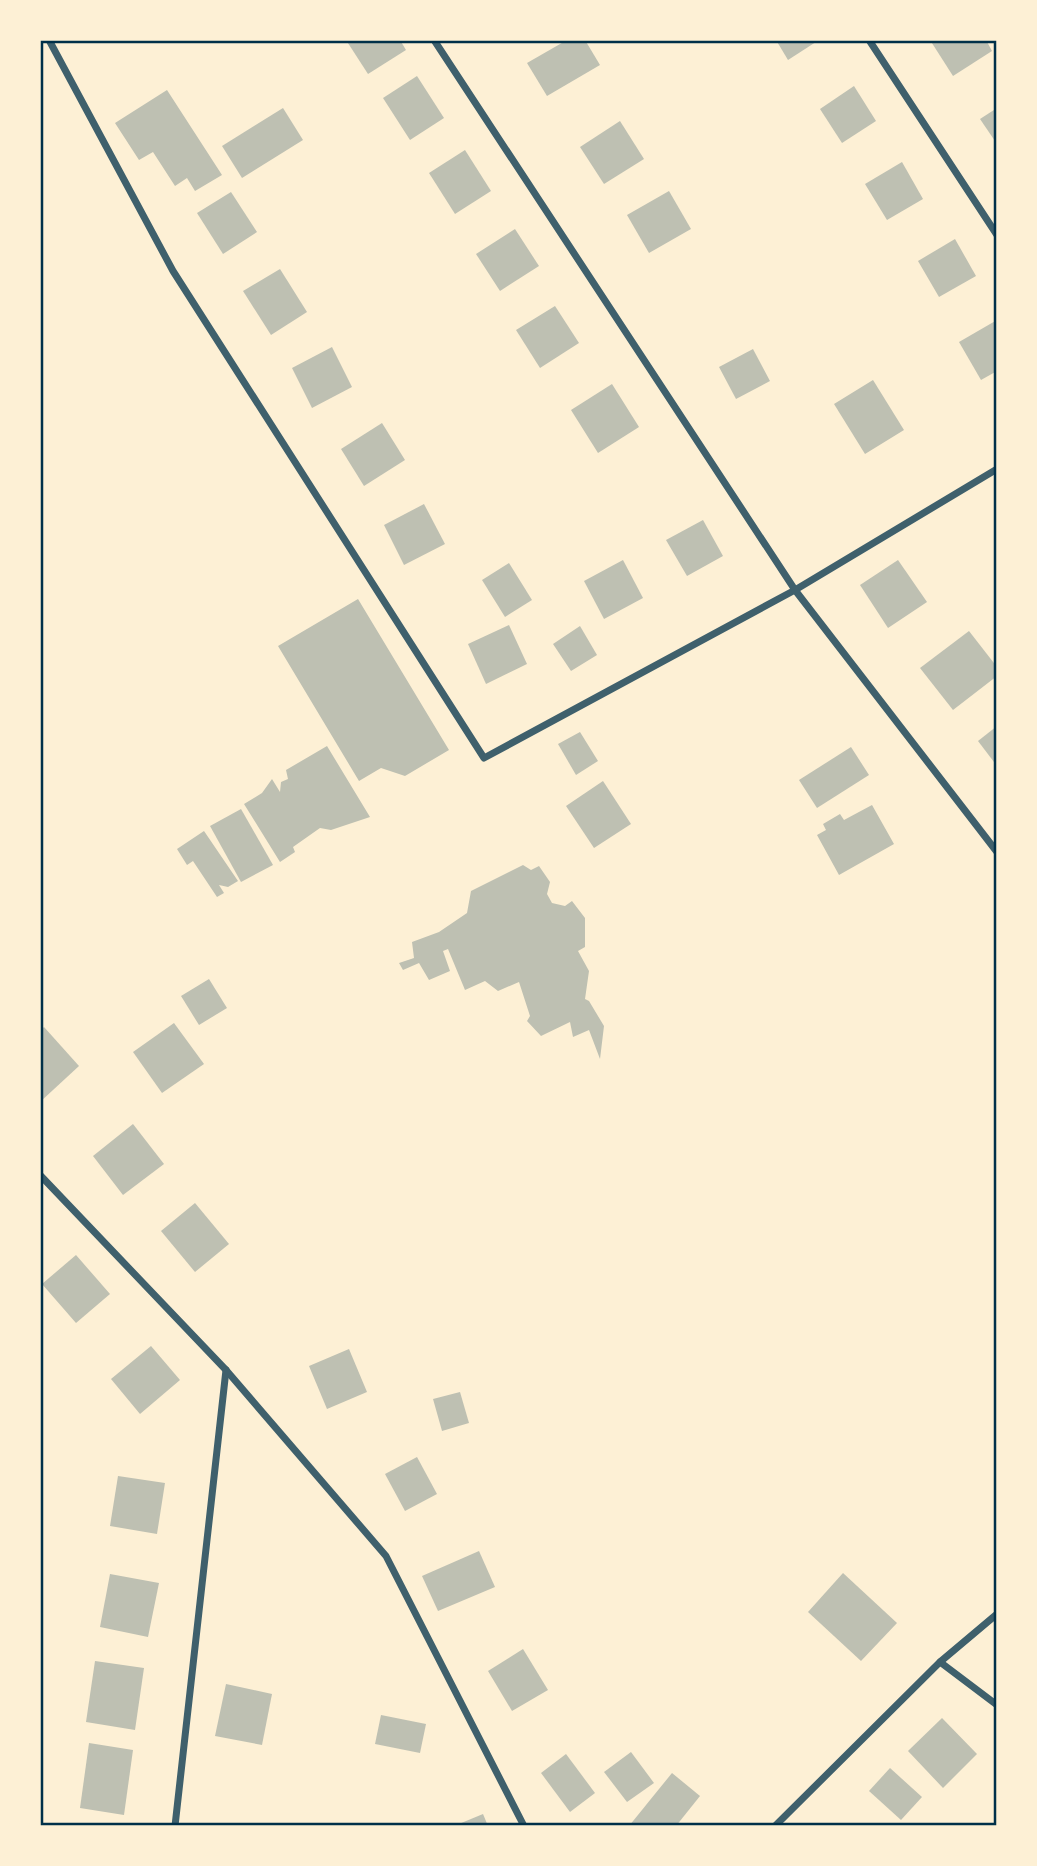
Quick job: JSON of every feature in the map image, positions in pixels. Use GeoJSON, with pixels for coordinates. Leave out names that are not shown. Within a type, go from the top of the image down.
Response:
{"type":"FeatureCollection","features":[{"type":"Feature","properties":{"kind":"street"},"geometry":{"type":"LineString","coordinates":[[49,40],[173,271],[484,758],[795,590],[997,469]]}},
{"type":"Feature","properties":{"kind":"street"},"geometry":{"type":"LineString","coordinates":[[434,40],[795,590],[997,852]]}},
{"type":"Feature","properties":{"kind":"street"},"geometry":{"type":"LineString","coordinates":[[869,40],[997,235]]}},
{"type":"Feature","properties":{"kind":"street"},"geometry":{"type":"LineString","coordinates":[[40,1175],[226,1370],[386,1556],[524,1826]]}},
{"type":"Feature","properties":{"kind":"street"},"geometry":{"type":"LineString","coordinates":[[175,1826],[226,1370]]}},
{"type":"Feature","properties":{"kind":"street"},"geometry":{"type":"LineString","coordinates":[[775,1826],[940,1662],[997,1614]]}},
{"type":"Feature","properties":{"kind":"street"},"geometry":{"type":"LineString","coordinates":[[940,1662],[997,1705]]}},
{"type":"Feature","properties":{"kind":"building"},"geometry":{"type":"Polygon","coordinates":[[[346,40],[400,40],[406,50],[368,74],[346,40]]]}},
{"type":"Feature","properties":{"kind":"building"},"geometry":{"type":"Polygon","coordinates":[[[567,40],[585,40],[600,65],[547,96],[527,63],[567,40]]]}},
{"type":"Feature","properties":{"kind":"building"},"geometry":{"type":"Polygon","coordinates":[[[776,40],[819,40],[788,60],[776,40]]]}},
{"type":"Feature","properties":{"kind":"building"},"geometry":{"type":"Polygon","coordinates":[[[930,40],[986,40],[992,51],[953,76],[930,40]]]}},
{"type":"Feature","properties":{"kind":"building"},"geometry":{"type":"Polygon","coordinates":[[[417,76],[444,118],[410,140],[383,98],[417,76]]]}},
{"type":"Feature","properties":{"kind":"building"},"geometry":{"type":"Polygon","coordinates":[[[854,86],[876,121],[842,143],[820,109],[854,86]]]}},
{"type":"Feature","properties":{"kind":"building"},"geometry":{"type":"Polygon","coordinates":[[[167,90],[222,175],[195,191],[187,178],[175,186],[153,152],[139,160],[115,123],[167,90]]]}},
{"type":"Feature","properties":{"kind":"building"},"geometry":{"type":"Polygon","coordinates":[[[283,108],[303,140],[242,178],[222,146],[283,108]]]}},
{"type":"Feature","properties":{"kind":"building"},"geometry":{"type":"Polygon","coordinates":[[[997,108],[997,144],[980,119],[997,108]]]}},
{"type":"Feature","properties":{"kind":"building"},"geometry":{"type":"Polygon","coordinates":[[[620,121],[644,159],[604,184],[580,147],[620,121]]]}},
{"type":"Feature","properties":{"kind":"building"},"geometry":{"type":"Polygon","coordinates":[[[465,150],[491,191],[455,214],[429,173],[465,150]]]}},
{"type":"Feature","properties":{"kind":"building"},"geometry":{"type":"Polygon","coordinates":[[[902,162],[923,199],[887,220],[865,184],[902,162]]]}},
{"type":"Feature","properties":{"kind":"building"},"geometry":{"type":"Polygon","coordinates":[[[669,191],[691,229],[649,253],[627,215],[669,191]]]}},
{"type":"Feature","properties":{"kind":"building"},"geometry":{"type":"Polygon","coordinates":[[[231,192],[257,232],[223,254],[197,213],[231,192]]]}},
{"type":"Feature","properties":{"kind":"building"},"geometry":{"type":"Polygon","coordinates":[[[515,229],[539,266],[500,291],[476,254],[515,229]]]}},
{"type":"Feature","properties":{"kind":"building"},"geometry":{"type":"Polygon","coordinates":[[[955,239],[976,276],[939,297],[918,261],[955,239]]]}},
{"type":"Feature","properties":{"kind":"building"},"geometry":{"type":"Polygon","coordinates":[[[280,269],[307,312],[271,335],[243,291],[280,269]]]}},
{"type":"Feature","properties":{"kind":"building"},"geometry":{"type":"Polygon","coordinates":[[[555,306],[579,343],[540,368],[516,330],[555,306]]]}},
{"type":"Feature","properties":{"kind":"building"},"geometry":{"type":"Polygon","coordinates":[[[997,320],[997,371],[981,380],[959,342],[997,320]]]}},
{"type":"Feature","properties":{"kind":"building"},"geometry":{"type":"Polygon","coordinates":[[[332,347],[352,387],[312,408],[292,368],[332,347]]]}},
{"type":"Feature","properties":{"kind":"building"},"geometry":{"type":"Polygon","coordinates":[[[753,349],[770,381],[736,399],[719,367],[753,349]]]}},
{"type":"Feature","properties":{"kind":"building"},"geometry":{"type":"Polygon","coordinates":[[[873,380],[904,430],[865,454],[834,404],[873,380]]]}},
{"type":"Feature","properties":{"kind":"building"},"geometry":{"type":"Polygon","coordinates":[[[612,384],[639,427],[598,453],[571,410],[612,384]]]}},
{"type":"Feature","properties":{"kind":"building"},"geometry":{"type":"Polygon","coordinates":[[[382,423],[405,460],[364,486],[341,449],[382,423]]]}},
{"type":"Feature","properties":{"kind":"building"},"geometry":{"type":"Polygon","coordinates":[[[424,504],[445,544],[404,565],[384,525],[424,504]]]}},
{"type":"Feature","properties":{"kind":"building"},"geometry":{"type":"Polygon","coordinates":[[[703,520],[723,556],[687,576],[666,540],[703,520]]]}},
{"type":"Feature","properties":{"kind":"building"},"geometry":{"type":"Polygon","coordinates":[[[623,560],[643,598],[604,619],[584,581],[623,560]]]}},
{"type":"Feature","properties":{"kind":"building"},"geometry":{"type":"Polygon","coordinates":[[[898,560],[927,602],[888,628],[860,585],[898,560]]]}},
{"type":"Feature","properties":{"kind":"building"},"geometry":{"type":"Polygon","coordinates":[[[509,563],[532,600],[505,617],[482,580],[509,563]]]}},
{"type":"Feature","properties":{"kind":"building"},"geometry":{"type":"Polygon","coordinates":[[[358,599],[449,750],[405,776],[381,768],[359,781],[278,646],[358,599]]]}},
{"type":"Feature","properties":{"kind":"building"},"geometry":{"type":"Polygon","coordinates":[[[509,625],[527,664],[486,684],[468,644],[509,625]]]}},
{"type":"Feature","properties":{"kind":"building"},"geometry":{"type":"Polygon","coordinates":[[[580,626],[597,655],[571,671],[553,644],[580,626]]]}},
{"type":"Feature","properties":{"kind":"building"},"geometry":{"type":"Polygon","coordinates":[[[969,631],[997,667],[997,676],[953,710],[920,668],[969,631]]]}},
{"type":"Feature","properties":{"kind":"building"},"geometry":{"type":"Polygon","coordinates":[[[997,726],[997,766],[978,741],[997,726]]]}},
{"type":"Feature","properties":{"kind":"building"},"geometry":{"type":"Polygon","coordinates":[[[580,732],[598,761],[576,775],[558,744],[580,732]]]}},
{"type":"Feature","properties":{"kind":"building"},"geometry":{"type":"Polygon","coordinates":[[[327,746],[370,817],[331,830],[320,828],[293,847],[295,852],[280,862],[244,804],[262,793],[272,779],[280,792],[281,782],[288,779],[286,770],[327,746]]]}},
{"type":"Feature","properties":{"kind":"building"},"geometry":{"type":"Polygon","coordinates":[[[851,747],[869,775],[817,808],[799,780],[851,747]]]}},
{"type":"Feature","properties":{"kind":"building"},"geometry":{"type":"Polygon","coordinates":[[[603,781],[631,824],[594,848],[566,806],[603,781]]]}},
{"type":"Feature","properties":{"kind":"building"},"geometry":{"type":"Polygon","coordinates":[[[872,805],[894,844],[839,875],[817,835],[826,830],[823,824],[840,814],[844,820],[872,805]]]}},
{"type":"Feature","properties":{"kind":"building"},"geometry":{"type":"Polygon","coordinates":[[[241,809],[273,865],[241,882],[210,826],[241,809]]]}},
{"type":"Feature","properties":{"kind":"building"},"geometry":{"type":"Polygon","coordinates":[[[204,831],[238,881],[228,887],[219,885],[224,893],[217,897],[193,861],[187,865],[177,849],[204,831]]]}},
{"type":"Feature","properties":{"kind":"building"},"geometry":{"type":"Polygon","coordinates":[[[523,865],[531,870],[539,866],[550,882],[547,894],[552,903],[565,906],[572,901],[585,918],[585,947],[578,951],[589,971],[585,999],[589,1001],[604,1026],[600,1059],[589,1030],[573,1037],[570,1022],[541,1036],[527,1021],[530,1016],[519,982],[498,991],[485,981],[465,990],[448,949],[443,951],[450,971],[429,980],[419,963],[403,970],[399,963],[414,958],[412,942],[439,932],[467,913],[471,891],[523,865]]]}},
{"type":"Feature","properties":{"kind":"building"},"geometry":{"type":"Polygon","coordinates":[[[209,979],[227,1008],[199,1025],[181,996],[209,979]]]}},
{"type":"Feature","properties":{"kind":"building"},"geometry":{"type":"Polygon","coordinates":[[[174,1023],[204,1064],[162,1093],[133,1052],[174,1023]]]}},
{"type":"Feature","properties":{"kind":"building"},"geometry":{"type":"Polygon","coordinates":[[[44,1027],[79,1066],[40,1102],[40,1031],[44,1027]]]}},
{"type":"Feature","properties":{"kind":"building"},"geometry":{"type":"Polygon","coordinates":[[[133,1124],[164,1164],[123,1195],[93,1156],[133,1124]]]}},
{"type":"Feature","properties":{"kind":"building"},"geometry":{"type":"Polygon","coordinates":[[[195,1203],[229,1244],[195,1272],[161,1231],[195,1203]]]}},
{"type":"Feature","properties":{"kind":"building"},"geometry":{"type":"Polygon","coordinates":[[[76,1255],[110,1294],[76,1323],[42,1284],[76,1255]]]}},
{"type":"Feature","properties":{"kind":"building"},"geometry":{"type":"Polygon","coordinates":[[[151,1346],[180,1380],[140,1414],[111,1379],[151,1346]]]}},
{"type":"Feature","properties":{"kind":"building"},"geometry":{"type":"Polygon","coordinates":[[[349,1349],[367,1392],[327,1409],[309,1366],[349,1349]]]}},
{"type":"Feature","properties":{"kind":"building"},"geometry":{"type":"Polygon","coordinates":[[[460,1392],[469,1423],[442,1431],[433,1399],[460,1392]]]}},
{"type":"Feature","properties":{"kind":"building"},"geometry":{"type":"Polygon","coordinates":[[[417,1457],[437,1494],[405,1511],[385,1474],[417,1457]]]}},
{"type":"Feature","properties":{"kind":"building"},"geometry":{"type":"Polygon","coordinates":[[[118,1476],[165,1483],[157,1534],[110,1526],[118,1476]]]}},
{"type":"Feature","properties":{"kind":"building"},"geometry":{"type":"Polygon","coordinates":[[[479,1551],[495,1587],[438,1611],[422,1576],[479,1551]]]}},
{"type":"Feature","properties":{"kind":"building"},"geometry":{"type":"Polygon","coordinates":[[[843,1573],[897,1623],[861,1661],[808,1612],[843,1573]]]}},
{"type":"Feature","properties":{"kind":"building"},"geometry":{"type":"Polygon","coordinates":[[[110,1574],[159,1583],[148,1637],[100,1627],[110,1574]]]}},
{"type":"Feature","properties":{"kind":"building"},"geometry":{"type":"Polygon","coordinates":[[[523,1649],[548,1690],[512,1711],[488,1671],[523,1649]]]}},
{"type":"Feature","properties":{"kind":"building"},"geometry":{"type":"Polygon","coordinates":[[[95,1661],[144,1668],[135,1730],[86,1722],[95,1661]]]}},
{"type":"Feature","properties":{"kind":"building"},"geometry":{"type":"Polygon","coordinates":[[[226,1684],[272,1694],[262,1745],[215,1736],[226,1684]]]}},
{"type":"Feature","properties":{"kind":"building"},"geometry":{"type":"Polygon","coordinates":[[[381,1715],[426,1724],[420,1753],[375,1744],[381,1715]]]}},
{"type":"Feature","properties":{"kind":"building"},"geometry":{"type":"Polygon","coordinates":[[[942,1718],[977,1754],[943,1788],[908,1751],[942,1718]]]}},
{"type":"Feature","properties":{"kind":"building"},"geometry":{"type":"Polygon","coordinates":[[[89,1743],[133,1750],[124,1815],[80,1808],[89,1743]]]}},
{"type":"Feature","properties":{"kind":"building"},"geometry":{"type":"Polygon","coordinates":[[[631,1752],[654,1783],[627,1802],[604,1772],[631,1752]]]}},
{"type":"Feature","properties":{"kind":"building"},"geometry":{"type":"Polygon","coordinates":[[[566,1754],[595,1793],[570,1812],[541,1773],[566,1754]]]}},
{"type":"Feature","properties":{"kind":"building"},"geometry":{"type":"Polygon","coordinates":[[[890,1768],[922,1797],[901,1820],[869,1791],[890,1768]]]}},
{"type":"Feature","properties":{"kind":"building"},"geometry":{"type":"Polygon","coordinates":[[[672,1773],[700,1796],[676,1826],[629,1826],[672,1773]]]}},
{"type":"Feature","properties":{"kind":"building"},"geometry":{"type":"Polygon","coordinates":[[[483,1814],[488,1826],[454,1826],[483,1814]]]}}]}
